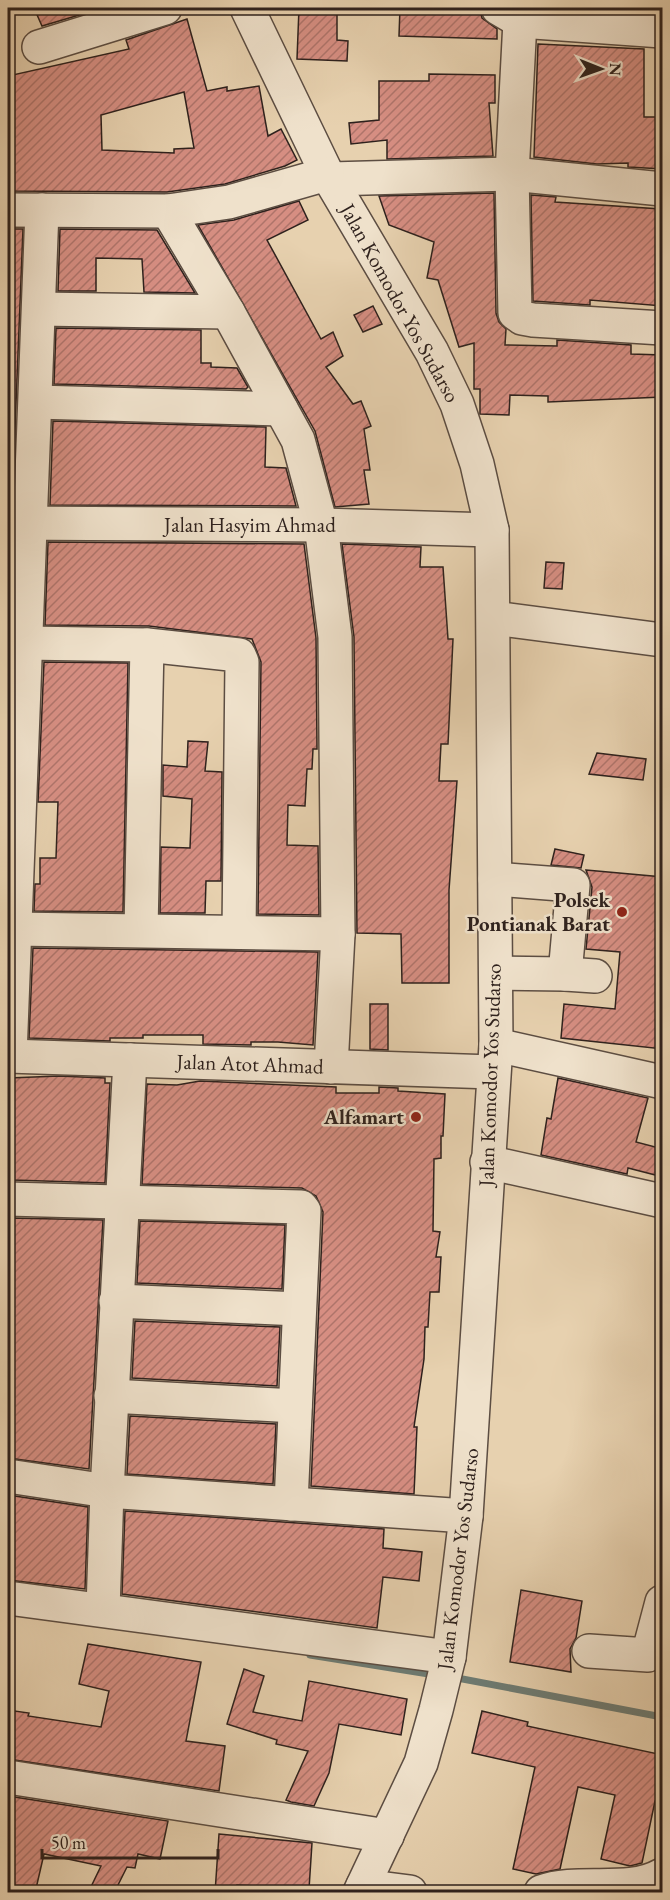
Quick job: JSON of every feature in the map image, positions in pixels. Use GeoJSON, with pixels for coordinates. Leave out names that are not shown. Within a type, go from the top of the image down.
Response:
{"type":"FeatureCollection","features":[{"type":"Feature","properties":{"kind":"street"},"geometry":{"type":"LineString","coordinates":[[39,47],[165,8]]}},
{"type":"Feature","properties":{"kind":"street","name":"Jalan Komodor Yos Sudarso"},"geometry":{"type":"LineString","coordinates":[[247,8],[329,177],[432,352],[458,404],[477,464],[492,530],[496,973],[494,1058],[466,1516],[448,1661],[436,1710],[421,1763],[362,1889]]}},
{"type":"Feature","properties":{"kind":"street"},"geometry":{"type":"LineString","coordinates":[[663,31],[509,14],[515,313],[522,318],[533,320],[663,328]]}},
{"type":"Feature","properties":{"kind":"street"},"geometry":{"type":"LineString","coordinates":[[8,210],[168,211],[229,202],[329,177],[512,174],[663,189]]}},
{"type":"Feature","properties":{"kind":"street"},"geometry":{"type":"LineString","coordinates":[[8,1056],[26,643],[18,523],[36,402],[42,210]]}},
{"type":"Feature","properties":{"kind":"street"},"geometry":{"type":"LineString","coordinates":[[168,211],[228,312],[298,440],[321,525],[335,637],[338,934],[331,1067]]}},
{"type":"Feature","properties":{"kind":"street"},"geometry":{"type":"LineString","coordinates":[[39,309],[228,312]]}},
{"type":"Feature","properties":{"kind":"street"},"geometry":{"type":"LineString","coordinates":[[36,402],[281,409]]}},
{"type":"Feature","properties":{"kind":"street","name":"Jalan Hasyim Ahmad"},"geometry":{"type":"LineString","coordinates":[[18,523],[321,525],[492,530]]}},
{"type":"Feature","properties":{"kind":"street"},"geometry":{"type":"LineString","coordinates":[[494,618],[663,640]]}},
{"type":"Feature","properties":{"kind":"street"},"geometry":{"type":"LineString","coordinates":[[26,643],[147,645],[239,655],[242,662],[239,932]]}},
{"type":"Feature","properties":{"kind":"street"},"geometry":{"type":"LineString","coordinates":[[141,930],[147,645]]}},
{"type":"Feature","properties":{"kind":"street"},"geometry":{"type":"LineString","coordinates":[[495,879],[573,885],[580,975],[496,973]]}},
{"type":"Feature","properties":{"kind":"street"},"geometry":{"type":"LineString","coordinates":[[14,930],[338,934]]}},
{"type":"Feature","properties":{"kind":"street","name":"Jalan Atot Ahmad"},"geometry":{"type":"LineString","coordinates":[[8,1056],[331,1067],[494,1058],[663,1082]]}},
{"type":"Feature","properties":{"kind":"street"},"geometry":{"type":"LineString","coordinates":[[103,1609],[111,1396],[130,1060]]}},
{"type":"Feature","properties":{"kind":"street"},"geometry":{"type":"LineString","coordinates":[[487,1162],[663,1201]]}},
{"type":"Feature","properties":{"kind":"street"},"geometry":{"type":"LineString","coordinates":[[8,1199],[121,1204],[301,1207],[304,1211],[291,1504]]}},
{"type":"Feature","properties":{"kind":"street"},"geometry":{"type":"LineString","coordinates":[[116,1301],[299,1309]]}},
{"type":"Feature","properties":{"kind":"street"},"geometry":{"type":"LineString","coordinates":[[111,1396],[295,1406]]}},
{"type":"Feature","properties":{"kind":"street"},"geometry":{"type":"LineString","coordinates":[[8,1476],[107,1491],[466,1516]]}},
{"type":"Feature","properties":{"kind":"street"},"geometry":{"type":"LineString","coordinates":[[8,1598],[103,1609],[448,1661]]}},
{"type":"Feature","properties":{"kind":"street"},"geometry":{"type":"LineString","coordinates":[[589,1651],[648,1655],[663,1602]]}},
{"type":"Feature","properties":{"kind":"street"},"geometry":{"type":"LineString","coordinates":[[8,1777],[387,1836]]}},
{"type":"Feature","properties":{"kind":"street"},"geometry":{"type":"LineString","coordinates":[[541,1893],[574,1886],[653,1883]]}},
{"type":"Feature","properties":{"kind":"street"},"geometry":{"type":"LineString","coordinates":[[362,1889],[410,1893]]}},
{"type":"Feature","properties":{"kind":"building"},"geometry":{"type":"Polygon","coordinates":[[[34,8],[103,8],[42,26],[34,8]]]}},
{"type":"Feature","properties":{"kind":"building"},"geometry":{"type":"Polygon","coordinates":[[[299,8],[337,8],[337,40],[348,41],[347,61],[297,59],[299,8]]]}},
{"type":"Feature","properties":{"kind":"building"},"geometry":{"type":"Polygon","coordinates":[[[400,8],[480,10],[482,18],[497,29],[497,39],[399,36],[400,8]]]}},
{"type":"Feature","properties":{"kind":"building"},"geometry":{"type":"Polygon","coordinates":[[[187,19],[207,91],[227,87],[227,91],[259,86],[268,136],[281,129],[297,160],[285,166],[225,184],[167,192],[8,191],[8,145],[13,145],[8,120],[8,76],[129,49],[126,40],[187,19]],[[184,92],[101,115],[102,150],[174,153],[174,149],[194,148],[184,92]]]}},
{"type":"Feature","properties":{"kind":"building"},"geometry":{"type":"Polygon","coordinates":[[[538,44],[644,49],[644,117],[663,117],[663,169],[628,167],[628,163],[597,164],[534,157],[538,44]]]}},
{"type":"Feature","properties":{"kind":"building"},"geometry":{"type":"Polygon","coordinates":[[[429,74],[495,75],[495,103],[489,103],[493,156],[387,159],[387,140],[351,144],[349,123],[379,120],[379,81],[429,81],[429,74]]]}},
{"type":"Feature","properties":{"kind":"building"},"geometry":{"type":"Polygon","coordinates":[[[494,193],[496,313],[499,322],[506,329],[505,345],[557,346],[557,340],[631,345],[631,354],[663,355],[662,397],[548,402],[548,396],[510,395],[509,415],[480,414],[480,389],[474,389],[474,343],[459,347],[438,280],[427,278],[434,242],[389,225],[379,196],[494,193]]]}},
{"type":"Feature","properties":{"kind":"building"},"geometry":{"type":"Polygon","coordinates":[[[531,195],[556,197],[555,202],[661,209],[660,261],[663,261],[663,306],[590,300],[590,305],[533,301],[531,195]]]}},
{"type":"Feature","properties":{"kind":"building"},"geometry":{"type":"Polygon","coordinates":[[[299,201],[308,220],[267,240],[321,339],[333,332],[343,356],[326,367],[353,404],[361,401],[371,426],[364,429],[370,470],[364,470],[369,504],[335,507],[315,431],[198,225],[234,220],[299,201]]]}},
{"type":"Feature","properties":{"kind":"building"},"geometry":{"type":"Polygon","coordinates":[[[8,229],[23,229],[12,504],[8,504],[8,229]]]}},
{"type":"Feature","properties":{"kind":"building"},"geometry":{"type":"Polygon","coordinates":[[[60,229],[157,230],[195,293],[144,292],[142,259],[96,258],[96,291],[58,291],[60,229]]]}},
{"type":"Feature","properties":{"kind":"building"},"geometry":{"type":"Polygon","coordinates":[[[373,306],[382,324],[363,332],[354,315],[373,306]]]}},
{"type":"Feature","properties":{"kind":"building"},"geometry":{"type":"Polygon","coordinates":[[[56,328],[201,330],[201,363],[211,363],[211,367],[237,368],[248,387],[246,389],[54,384],[56,328]]]}},
{"type":"Feature","properties":{"kind":"building"},"geometry":{"type":"Polygon","coordinates":[[[53,421],[266,427],[265,467],[286,468],[296,506],[50,505],[53,421]]]}},
{"type":"Feature","properties":{"kind":"building"},"geometry":{"type":"Polygon","coordinates":[[[48,542],[304,544],[316,638],[317,749],[313,749],[312,769],[307,769],[305,806],[288,805],[287,845],[318,846],[319,915],[258,914],[261,662],[252,639],[149,626],[45,625],[48,542]]]}},
{"type":"Feature","properties":{"kind":"building"},"geometry":{"type":"Polygon","coordinates":[[[342,544],[421,547],[420,567],[443,567],[448,639],[453,639],[448,744],[441,744],[439,781],[457,781],[449,890],[449,983],[402,983],[401,934],[357,933],[354,637],[342,544]]]}},
{"type":"Feature","properties":{"kind":"building"},"geometry":{"type":"Polygon","coordinates":[[[546,562],[564,563],[562,589],[544,588],[546,562]]]}},
{"type":"Feature","properties":{"kind":"building"},"geometry":{"type":"Polygon","coordinates":[[[44,662],[128,663],[123,912],[34,911],[35,884],[40,884],[40,858],[56,858],[58,802],[38,802],[44,662]]]}},
{"type":"Feature","properties":{"kind":"building"},"geometry":{"type":"Polygon","coordinates":[[[188,741],[208,742],[205,771],[222,772],[221,881],[206,881],[205,913],[160,913],[161,847],[190,848],[192,799],[163,796],[163,765],[187,767],[188,741]]]}},
{"type":"Feature","properties":{"kind":"building"},"geometry":{"type":"Polygon","coordinates":[[[597,753],[646,759],[643,780],[589,774],[597,753]]]}},
{"type":"Feature","properties":{"kind":"building"},"geometry":{"type":"Polygon","coordinates":[[[555,849],[584,855],[581,868],[551,865],[555,849]]]}},
{"type":"Feature","properties":{"kind":"building"},"geometry":{"type":"Polygon","coordinates":[[[586,870],[663,877],[658,962],[663,962],[663,1049],[561,1038],[564,1004],[615,1009],[620,952],[586,949],[592,887],[586,870]]]}},
{"type":"Feature","properties":{"kind":"building"},"geometry":{"type":"Polygon","coordinates":[[[33,948],[318,952],[313,1045],[278,1042],[251,1042],[251,1045],[203,1044],[203,1035],[143,1035],[143,1038],[110,1038],[110,1041],[29,1038],[33,948]]]}},
{"type":"Feature","properties":{"kind":"building"},"geometry":{"type":"Polygon","coordinates":[[[370,1004],[388,1004],[388,1050],[370,1049],[370,1004]]]}},
{"type":"Feature","properties":{"kind":"building"},"geometry":{"type":"Polygon","coordinates":[[[59,1076],[105,1078],[105,1083],[110,1083],[105,1183],[13,1180],[14,1134],[9,1134],[9,1078],[59,1076]]]}},
{"type":"Feature","properties":{"kind":"building"},"geometry":{"type":"Polygon","coordinates":[[[558,1078],[648,1098],[636,1142],[663,1149],[663,1177],[628,1168],[627,1174],[541,1155],[547,1118],[551,1119],[558,1078]]]}},
{"type":"Feature","properties":{"kind":"building"},"geometry":{"type":"Polygon","coordinates":[[[200,1081],[336,1087],[336,1093],[379,1093],[379,1087],[398,1088],[398,1091],[445,1094],[441,1158],[434,1159],[433,1231],[440,1232],[436,1257],[441,1257],[439,1292],[430,1292],[428,1327],[425,1327],[424,1359],[414,1427],[417,1427],[414,1494],[311,1486],[323,1212],[316,1196],[302,1188],[142,1184],[147,1084],[177,1085],[200,1081]]]}},
{"type":"Feature","properties":{"kind":"building"},"geometry":{"type":"Polygon","coordinates":[[[10,1218],[103,1220],[89,1469],[8,1458],[10,1218]]]}},
{"type":"Feature","properties":{"kind":"building"},"geometry":{"type":"Polygon","coordinates":[[[140,1221],[285,1225],[282,1289],[137,1283],[140,1221]]]}},
{"type":"Feature","properties":{"kind":"building"},"geometry":{"type":"Polygon","coordinates":[[[135,1321],[280,1327],[277,1386],[132,1378],[135,1321]]]}},
{"type":"Feature","properties":{"kind":"building"},"geometry":{"type":"Polygon","coordinates":[[[130,1416],[276,1424],[273,1484],[127,1474],[130,1416]]]}},
{"type":"Feature","properties":{"kind":"building"},"geometry":{"type":"Polygon","coordinates":[[[8,1495],[88,1507],[85,1589],[8,1580],[8,1495]]]}},
{"type":"Feature","properties":{"kind":"building"},"geometry":{"type":"Polygon","coordinates":[[[125,1511],[384,1529],[383,1548],[422,1552],[419,1581],[383,1577],[377,1628],[122,1594],[125,1511]]]}},
{"type":"Feature","properties":{"kind":"building"},"geometry":{"type":"Polygon","coordinates":[[[521,1590],[582,1601],[576,1638],[570,1649],[571,1672],[510,1662],[521,1590]]]}},
{"type":"Feature","properties":{"kind":"building"},"geometry":{"type":"Polygon","coordinates":[[[88,1644],[201,1662],[186,1741],[225,1746],[219,1791],[8,1759],[8,1710],[29,1713],[28,1716],[101,1727],[109,1691],[79,1684],[88,1644]]]}},
{"type":"Feature","properties":{"kind":"building"},"geometry":{"type":"Polygon","coordinates":[[[244,1669],[264,1676],[253,1712],[302,1721],[309,1681],[407,1699],[401,1735],[339,1724],[329,1773],[314,1806],[286,1800],[308,1751],[276,1744],[277,1740],[227,1724],[244,1669]]]}},
{"type":"Feature","properties":{"kind":"building"},"geometry":{"type":"Polygon","coordinates":[[[482,1711],[528,1722],[527,1726],[663,1755],[663,1802],[655,1801],[642,1863],[630,1866],[601,1859],[615,1795],[578,1787],[560,1869],[536,1874],[513,1869],[535,1767],[472,1753],[482,1711]]]}},
{"type":"Feature","properties":{"kind":"building"},"geometry":{"type":"Polygon","coordinates":[[[8,1796],[168,1821],[160,1859],[138,1854],[135,1868],[127,1867],[114,1893],[88,1893],[101,1866],[44,1854],[35,1893],[8,1893],[8,1796]]]}},
{"type":"Feature","properties":{"kind":"building"},"geometry":{"type":"Polygon","coordinates":[[[219,1834],[312,1843],[309,1889],[237,1885],[236,1893],[215,1893],[219,1834]]]}},
{"type":"Feature","properties":{"kind":"waterway"},"geometry":{"type":"LineString","coordinates":[[310,1655],[435,1675]]}},
{"type":"Feature","properties":{"kind":"waterway"},"geometry":{"type":"LineString","coordinates":[[452,1677],[662,1717]]}},
{"type":"Feature","properties":{"kind":"place","name":"Polsek Pontianak Barat"},"geometry":{"type":"Point","coordinates":[622,912]}},
{"type":"Feature","properties":{"kind":"place","name":"Alfamart"},"geometry":{"type":"Point","coordinates":[416,1117]}}]}
